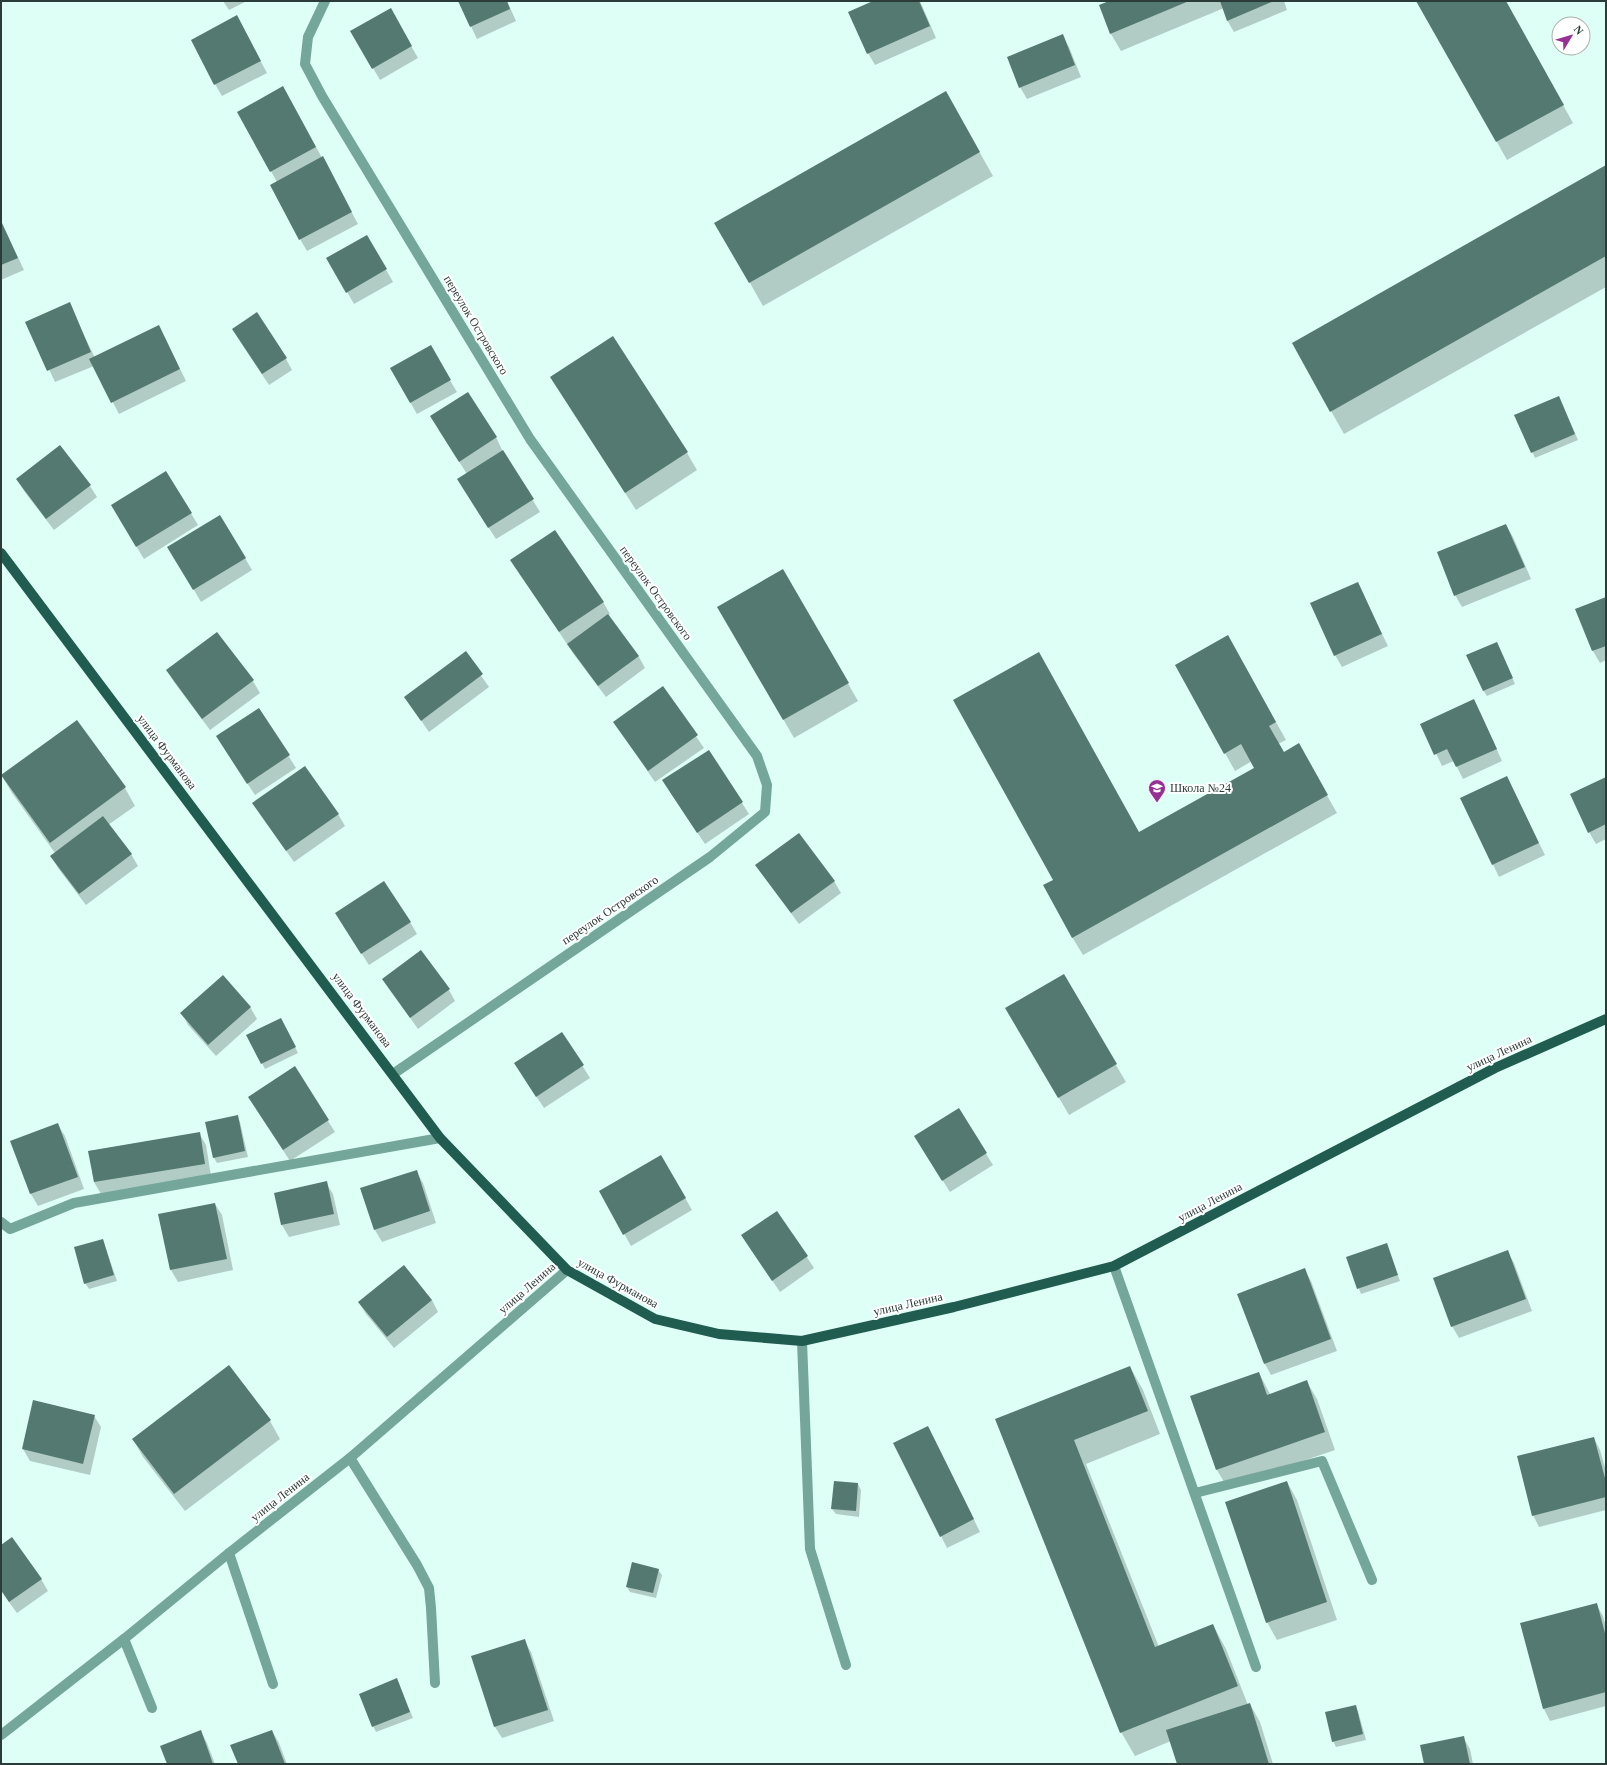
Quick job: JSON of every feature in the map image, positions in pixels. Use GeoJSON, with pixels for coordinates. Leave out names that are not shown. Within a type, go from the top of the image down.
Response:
{"type":"FeatureCollection","features":[{"type":"Feature","properties":{"kind":"main road","name":"улица Фурманова"},"geometry":{"type":"LineString","coordinates":[[1,553],[440,1138],[567,1270],[655,1319],[719,1334],[802,1341]]}},
{"type":"Feature","properties":{"kind":"main road","name":"улица Ленина"},"geometry":{"type":"LineString","coordinates":[[802,1341],[954,1306],[1114,1266],[1495,1068],[1606,1018]]}},
{"type":"Feature","properties":{"kind":"street","name":"переулок Островского"},"geometry":{"type":"LineString","coordinates":[[325,1],[308,37],[305,64],[322,96],[530,439],[757,756],[767,785],[765,812],[710,857],[393,1074]]}},
{"type":"Feature","properties":{"kind":"street"},"geometry":{"type":"LineString","coordinates":[[1,1222],[10,1229],[74,1203],[440,1138]]}},
{"type":"Feature","properties":{"kind":"street"},"geometry":{"type":"LineString","coordinates":[[1114,1266],[1256,1667]]}},
{"type":"Feature","properties":{"kind":"street","name":"улица Ленина"},"geometry":{"type":"LineString","coordinates":[[1,1735],[124,1639],[229,1553],[350,1458],[567,1270]]}},
{"type":"Feature","properties":{"kind":"street"},"geometry":{"type":"LineString","coordinates":[[802,1341],[810,1549],[846,1665]]}},
{"type":"Feature","properties":{"kind":"street"},"geometry":{"type":"LineString","coordinates":[[350,1458],[429,1588],[435,1683]]}},
{"type":"Feature","properties":{"kind":"street"},"geometry":{"type":"LineString","coordinates":[[1195,1493],[1322,1461],[1372,1580]]}},
{"type":"Feature","properties":{"kind":"street"},"geometry":{"type":"LineString","coordinates":[[229,1553],[273,1684]]}},
{"type":"Feature","properties":{"kind":"street"},"geometry":{"type":"LineString","coordinates":[[124,1639],[152,1708]]}},
{"type":"Feature","properties":{"kind":"building"},"geometry":{"type":"Polygon","coordinates":[[[458,1],[507,1],[510,9],[470,27],[458,1]]]}},
{"type":"Feature","properties":{"kind":"building"},"geometry":{"type":"Polygon","coordinates":[[[873,1],[919,1],[930,26],[867,54],[848,12],[873,1]]]}},
{"type":"Feature","properties":{"kind":"building"},"geometry":{"type":"Polygon","coordinates":[[[1109,1],[1189,1],[1110,34],[1099,5],[1109,1]]]}},
{"type":"Feature","properties":{"kind":"building"},"geometry":{"type":"Polygon","coordinates":[[[1220,1],[1274,1],[1227,21],[1220,1]]]}},
{"type":"Feature","properties":{"kind":"building"},"geometry":{"type":"Polygon","coordinates":[[[1416,1],[1506,1],[1564,105],[1496,142],[1416,1]]]}},
{"type":"Feature","properties":{"kind":"building"},"geometry":{"type":"Polygon","coordinates":[[[391,8],[412,46],[372,69],[350,31],[391,8]]]}},
{"type":"Feature","properties":{"kind":"building"},"geometry":{"type":"Polygon","coordinates":[[[237,15],[261,61],[214,85],[191,40],[237,15]]]}},
{"type":"Feature","properties":{"kind":"building"},"geometry":{"type":"Polygon","coordinates":[[[1063,34],[1075,65],[1019,88],[1007,57],[1063,34]]]}},
{"type":"Feature","properties":{"kind":"building"},"geometry":{"type":"Polygon","coordinates":[[[283,86],[316,147],[270,172],[237,112],[283,86]]]}},
{"type":"Feature","properties":{"kind":"building"},"geometry":{"type":"Polygon","coordinates":[[[946,91],[980,152],[749,283],[714,223],[946,91]]]}},
{"type":"Feature","properties":{"kind":"building"},"geometry":{"type":"Polygon","coordinates":[[[323,156],[352,212],[299,240],[270,185],[323,156]]]}},
{"type":"Feature","properties":{"kind":"building"},"geometry":{"type":"Polygon","coordinates":[[[1606,165],[1606,256],[1330,412],[1292,343],[1606,165]]]}},
{"type":"Feature","properties":{"kind":"building"},"geometry":{"type":"Polygon","coordinates":[[[1,221],[18,258],[1,265],[1,221]]]}},
{"type":"Feature","properties":{"kind":"building"},"geometry":{"type":"Polygon","coordinates":[[[367,235],[387,269],[346,293],[326,258],[367,235]]]}},
{"type":"Feature","properties":{"kind":"building"},"geometry":{"type":"Polygon","coordinates":[[[70,302],[91,352],[47,371],[25,322],[70,302]]]}},
{"type":"Feature","properties":{"kind":"building"},"geometry":{"type":"Polygon","coordinates":[[[257,312],[287,358],[262,374],[232,329],[257,312]]]}},
{"type":"Feature","properties":{"kind":"building"},"geometry":{"type":"Polygon","coordinates":[[[159,325],[180,369],[111,403],[89,359],[159,325]]]}},
{"type":"Feature","properties":{"kind":"building"},"geometry":{"type":"Polygon","coordinates":[[[613,336],[688,452],[625,493],[550,377],[613,336]]]}},
{"type":"Feature","properties":{"kind":"building"},"geometry":{"type":"Polygon","coordinates":[[[431,345],[451,380],[410,403],[390,368],[431,345]]]}},
{"type":"Feature","properties":{"kind":"building"},"geometry":{"type":"Polygon","coordinates":[[[468,392],[497,437],[459,462],[430,416],[468,392]]]}},
{"type":"Feature","properties":{"kind":"building"},"geometry":{"type":"Polygon","coordinates":[[[1559,396],[1575,434],[1531,453],[1514,415],[1559,396]]]}},
{"type":"Feature","properties":{"kind":"building"},"geometry":{"type":"Polygon","coordinates":[[[60,445],[91,485],[46,519],[16,479],[60,445]]]}},
{"type":"Feature","properties":{"kind":"building"},"geometry":{"type":"Polygon","coordinates":[[[503,450],[534,499],[488,528],[457,479],[503,450]]]}},
{"type":"Feature","properties":{"kind":"building"},"geometry":{"type":"Polygon","coordinates":[[[166,471],[192,513],[136,547],[111,505],[166,471]]]}},
{"type":"Feature","properties":{"kind":"building"},"geometry":{"type":"Polygon","coordinates":[[[220,515],[246,558],[193,590],[167,547],[220,515]]]}},
{"type":"Feature","properties":{"kind":"building"},"geometry":{"type":"Polygon","coordinates":[[[1506,524],[1525,567],[1454,596],[1437,552],[1506,524]]]}},
{"type":"Feature","properties":{"kind":"building"},"geometry":{"type":"Polygon","coordinates":[[[555,530],[604,602],[559,632],[510,560],[555,530]]]}},
{"type":"Feature","properties":{"kind":"building"},"geometry":{"type":"Polygon","coordinates":[[[783,569],[849,683],[783,720],[717,607],[783,569]]]}},
{"type":"Feature","properties":{"kind":"building"},"geometry":{"type":"Polygon","coordinates":[[[1358,582],[1382,634],[1334,656],[1310,603],[1358,582]]]}},
{"type":"Feature","properties":{"kind":"building"},"geometry":{"type":"Polygon","coordinates":[[[1606,597],[1606,646],[1592,651],[1575,609],[1606,597]]]}},
{"type":"Feature","properties":{"kind":"building"},"geometry":{"type":"Polygon","coordinates":[[[608,614],[639,656],[598,686],[567,644],[608,614]]]}},
{"type":"Feature","properties":{"kind":"building"},"geometry":{"type":"Polygon","coordinates":[[[217,632],[254,680],[202,719],[166,670],[217,632]]]}},
{"type":"Feature","properties":{"kind":"building"},"geometry":{"type":"Polygon","coordinates":[[[1228,635],[1276,722],[1269,726],[1284,752],[1299,743],[1328,795],[1072,938],[1043,885],[1053,880],[953,700],[1039,652],[1139,832],[1254,768],[1241,744],[1224,754],[1175,665],[1228,635]]]}},
{"type":"Feature","properties":{"kind":"building"},"geometry":{"type":"Polygon","coordinates":[[[1497,642],[1513,678],[1483,691],[1466,655],[1497,642]]]}},
{"type":"Feature","properties":{"kind":"building"},"geometry":{"type":"Polygon","coordinates":[[[466,651],[483,674],[421,721],[404,697],[466,651]]]}},
{"type":"Feature","properties":{"kind":"building"},"geometry":{"type":"Polygon","coordinates":[[[663,686],[698,735],[648,771],[613,722],[663,686]]]}},
{"type":"Feature","properties":{"kind":"building"},"geometry":{"type":"Polygon","coordinates":[[[1474,699],[1497,749],[1456,767],[1447,749],[1434,755],[1420,724],[1474,699]]]}},
{"type":"Feature","properties":{"kind":"building"},"geometry":{"type":"Polygon","coordinates":[[[259,708],[290,755],[247,784],[216,736],[259,708]]]}},
{"type":"Feature","properties":{"kind":"building"},"geometry":{"type":"Polygon","coordinates":[[[77,720],[126,787],[50,843],[1,775],[77,720]]]}},
{"type":"Feature","properties":{"kind":"building"},"geometry":{"type":"Polygon","coordinates":[[[709,750],[743,802],[697,833],[662,780],[709,750]]]}},
{"type":"Feature","properties":{"kind":"building"},"geometry":{"type":"Polygon","coordinates":[[[305,766],[339,814],[286,851],[252,803],[305,766]]]}},
{"type":"Feature","properties":{"kind":"building"},"geometry":{"type":"Polygon","coordinates":[[[1507,776],[1539,843],[1492,865],[1460,798],[1507,776]]]}},
{"type":"Feature","properties":{"kind":"building"},"geometry":{"type":"Polygon","coordinates":[[[1606,777],[1606,824],[1588,833],[1570,794],[1606,777]]]}},
{"type":"Feature","properties":{"kind":"building"},"geometry":{"type":"Polygon","coordinates":[[[103,816],[132,854],[79,894],[50,856],[103,816]]]}},
{"type":"Feature","properties":{"kind":"building"},"geometry":{"type":"Polygon","coordinates":[[[799,833],[835,881],[791,913],[755,865],[799,833]]]}},
{"type":"Feature","properties":{"kind":"building"},"geometry":{"type":"Polygon","coordinates":[[[384,881],[411,922],[361,954],[335,913],[384,881]]]}},
{"type":"Feature","properties":{"kind":"building"},"geometry":{"type":"Polygon","coordinates":[[[421,950],[450,989],[410,1018],[382,979],[421,950]]]}},
{"type":"Feature","properties":{"kind":"building"},"geometry":{"type":"Polygon","coordinates":[[[1064,974],[1117,1064],[1058,1098],[1005,1008],[1064,974]]]}},
{"type":"Feature","properties":{"kind":"building"},"geometry":{"type":"Polygon","coordinates":[[[223,975],[251,1007],[208,1045],[180,1013],[223,975]]]}},
{"type":"Feature","properties":{"kind":"building"},"geometry":{"type":"Polygon","coordinates":[[[281,1018],[296,1047],[261,1064],[246,1035],[281,1018]]]}},
{"type":"Feature","properties":{"kind":"building"},"geometry":{"type":"Polygon","coordinates":[[[562,1032],[584,1065],[536,1097],[514,1063],[562,1032]]]}},
{"type":"Feature","properties":{"kind":"building"},"geometry":{"type":"Polygon","coordinates":[[[295,1066],[329,1120],[283,1150],[248,1097],[295,1066]]]}},
{"type":"Feature","properties":{"kind":"building"},"geometry":{"type":"Polygon","coordinates":[[[959,1108],[987,1153],[942,1181],[914,1136],[959,1108]]]}},
{"type":"Feature","properties":{"kind":"building"},"geometry":{"type":"Polygon","coordinates":[[[238,1115],[245,1151],[213,1158],[205,1122],[238,1115]]]}},
{"type":"Feature","properties":{"kind":"building"},"geometry":{"type":"Polygon","coordinates":[[[58,1123],[78,1177],[30,1194],[10,1141],[58,1123]]]}},
{"type":"Feature","properties":{"kind":"building"},"geometry":{"type":"Polygon","coordinates":[[[200,1132],[205,1164],[94,1182],[88,1151],[200,1132]]]}},
{"type":"Feature","properties":{"kind":"building"},"geometry":{"type":"Polygon","coordinates":[[[661,1155],[686,1198],[623,1235],[599,1191],[661,1155]]]}},
{"type":"Feature","properties":{"kind":"building"},"geometry":{"type":"Polygon","coordinates":[[[417,1170],[430,1211],[374,1230],[360,1188],[417,1170]]]}},
{"type":"Feature","properties":{"kind":"building"},"geometry":{"type":"Polygon","coordinates":[[[327,1181],[334,1214],[281,1225],[274,1193],[327,1181]]]}},
{"type":"Feature","properties":{"kind":"building"},"geometry":{"type":"Polygon","coordinates":[[[215,1203],[227,1259],[170,1270],[158,1214],[215,1203]]]}},
{"type":"Feature","properties":{"kind":"building"},"geometry":{"type":"Polygon","coordinates":[[[777,1211],[808,1256],[772,1281],[741,1235],[777,1211]]]}},
{"type":"Feature","properties":{"kind":"building"},"geometry":{"type":"Polygon","coordinates":[[[103,1239],[114,1275],[84,1284],[74,1247],[103,1239]]]}},
{"type":"Feature","properties":{"kind":"building"},"geometry":{"type":"Polygon","coordinates":[[[1387,1243],[1398,1275],[1357,1289],[1346,1257],[1387,1243]]]}},
{"type":"Feature","properties":{"kind":"building"},"geometry":{"type":"Polygon","coordinates":[[[1508,1250],[1526,1299],[1451,1327],[1433,1278],[1508,1250]]]}},
{"type":"Feature","properties":{"kind":"building"},"geometry":{"type":"Polygon","coordinates":[[[404,1265],[432,1300],[387,1337],[358,1302],[404,1265]]]}},
{"type":"Feature","properties":{"kind":"building"},"geometry":{"type":"Polygon","coordinates":[[[1305,1268],[1331,1339],[1264,1364],[1237,1294],[1305,1268]]]}},
{"type":"Feature","properties":{"kind":"building"},"geometry":{"type":"Polygon","coordinates":[[[229,1365],[271,1420],[174,1494],[132,1439],[229,1365]]]}},
{"type":"Feature","properties":{"kind":"building"},"geometry":{"type":"Polygon","coordinates":[[[1130,1366],[1148,1411],[1074,1440],[1155,1647],[1213,1624],[1238,1686],[1120,1733],[995,1419],[1130,1366]]]}},
{"type":"Feature","properties":{"kind":"building"},"geometry":{"type":"Polygon","coordinates":[[[1259,1372],[1267,1395],[1307,1380],[1325,1432],[1216,1470],[1190,1396],[1259,1372]]]}},
{"type":"Feature","properties":{"kind":"building"},"geometry":{"type":"Polygon","coordinates":[[[33,1400],[95,1415],[83,1464],[22,1449],[33,1400]]]}},
{"type":"Feature","properties":{"kind":"building"},"geometry":{"type":"Polygon","coordinates":[[[928,1426],[974,1519],[940,1537],[893,1443],[928,1426]]]}},
{"type":"Feature","properties":{"kind":"building"},"geometry":{"type":"Polygon","coordinates":[[[1594,1437],[1606,1482],[1606,1497],[1532,1516],[1517,1456],[1594,1437]]]}},
{"type":"Feature","properties":{"kind":"building"},"geometry":{"type":"Polygon","coordinates":[[[834,1481],[858,1483],[856,1511],[831,1509],[834,1481]]]}},
{"type":"Feature","properties":{"kind":"building"},"geometry":{"type":"Polygon","coordinates":[[[1287,1481],[1327,1602],[1266,1623],[1225,1502],[1287,1481]]]}},
{"type":"Feature","properties":{"kind":"building"},"geometry":{"type":"Polygon","coordinates":[[[12,1537],[42,1579],[9,1602],[1,1590],[1,1545],[12,1537]]]}},
{"type":"Feature","properties":{"kind":"building"},"geometry":{"type":"Polygon","coordinates":[[[632,1562],[659,1569],[653,1593],[626,1587],[632,1562]]]}},
{"type":"Feature","properties":{"kind":"building"},"geometry":{"type":"Polygon","coordinates":[[[1597,1603],[1606,1637],[1606,1692],[1543,1709],[1520,1623],[1597,1603]]]}},
{"type":"Feature","properties":{"kind":"building"},"geometry":{"type":"Polygon","coordinates":[[[525,1639],[548,1710],[494,1727],[471,1656],[525,1639]]]}},
{"type":"Feature","properties":{"kind":"building"},"geometry":{"type":"Polygon","coordinates":[[[397,1678],[410,1712],[372,1727],[359,1694],[397,1678]]]}},
{"type":"Feature","properties":{"kind":"building"},"geometry":{"type":"Polygon","coordinates":[[[1250,1703],[1269,1764],[1177,1764],[1166,1730],[1250,1703]]]}},
{"type":"Feature","properties":{"kind":"building"},"geometry":{"type":"Polygon","coordinates":[[[1356,1705],[1363,1734],[1332,1742],[1325,1712],[1356,1705]]]}},
{"type":"Feature","properties":{"kind":"building"},"geometry":{"type":"Polygon","coordinates":[[[201,1730],[213,1764],[167,1764],[160,1746],[201,1730]]]}},
{"type":"Feature","properties":{"kind":"building"},"geometry":{"type":"Polygon","coordinates":[[[272,1730],[285,1764],[238,1764],[230,1745],[272,1730]]]}},
{"type":"Feature","properties":{"kind":"building"},"geometry":{"type":"Polygon","coordinates":[[[1464,1736],[1470,1764],[1424,1764],[1420,1745],[1464,1736]]]}},
{"type":"Feature","properties":{"kind":"place","name":"Школа №24"},"geometry":{"type":"Point","coordinates":[1157,803]}}]}
